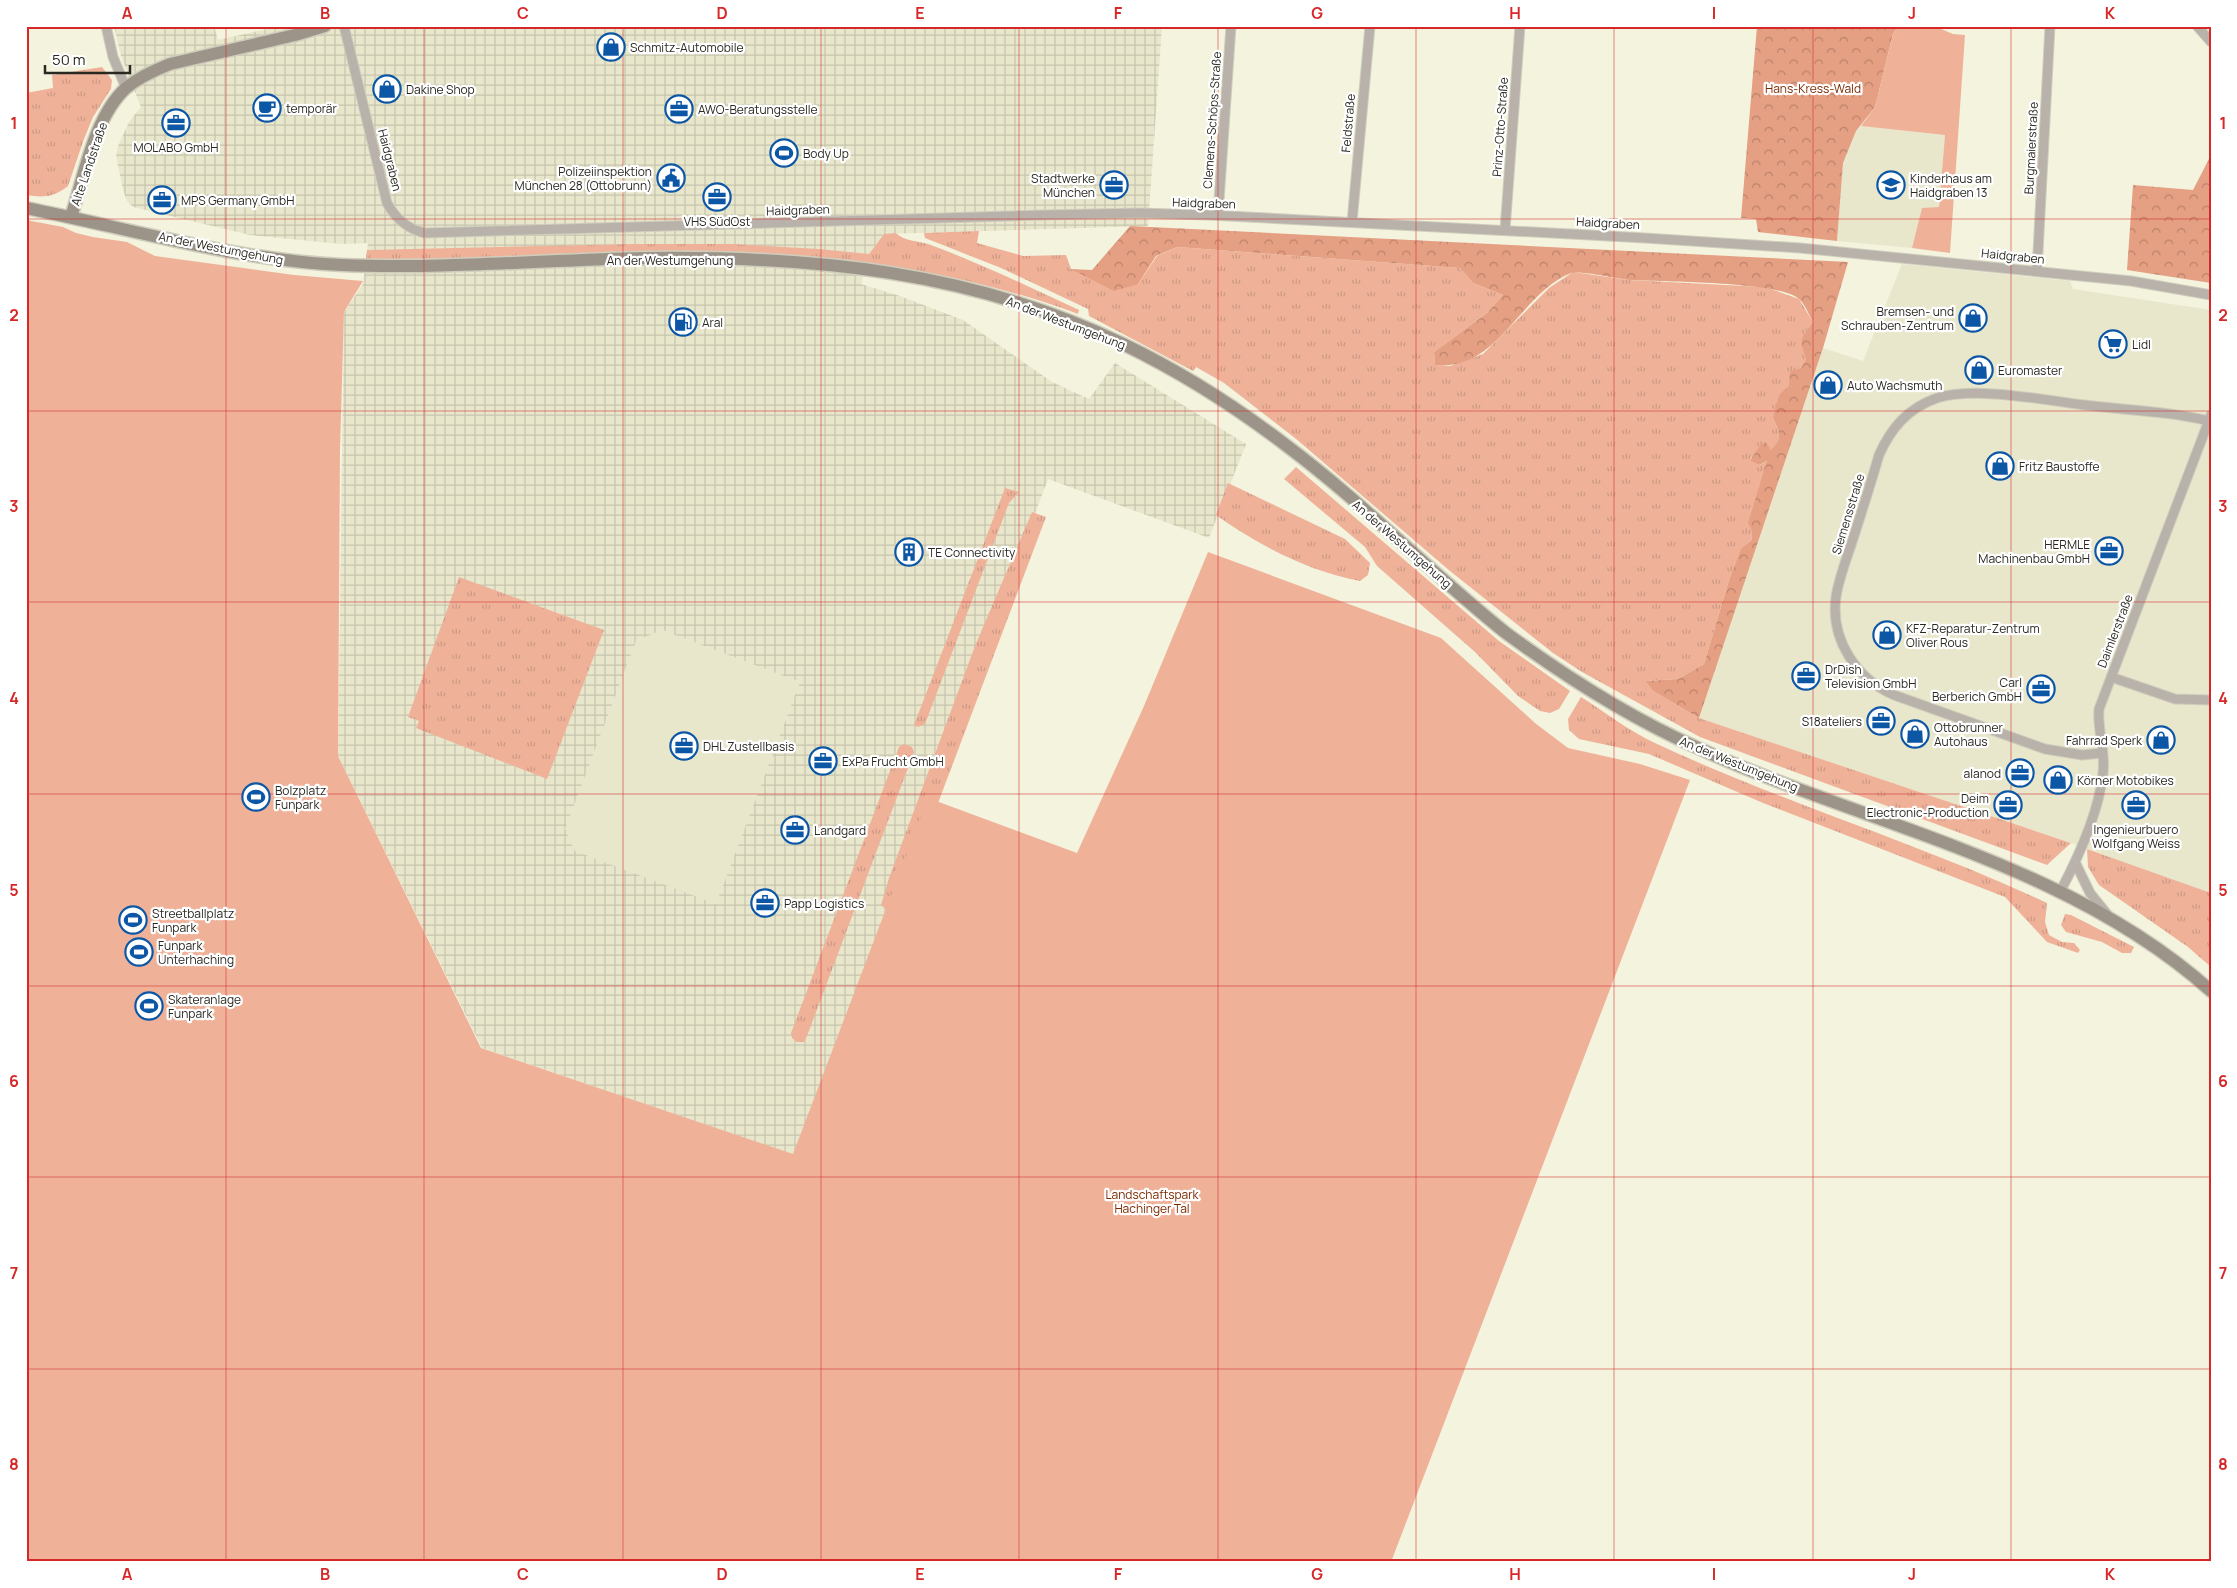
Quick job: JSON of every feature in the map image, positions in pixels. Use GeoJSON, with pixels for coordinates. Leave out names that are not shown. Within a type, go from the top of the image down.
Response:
{"type":"FeatureCollection","features":[{"type":"Feature","properties":{"kind":"main road","name":"Alte Landstraße"},"geometry":{"type":"LineString","coordinates":[[71,217],[94,142],[107,113],[126,88],[150,72],[170,64],[294,31],[325,26]]}},
{"type":"Feature","properties":{"kind":"main road","name":"An der Westumgehung"},"geometry":{"type":"LineString","coordinates":[[26,208],[240,254],[304,262],[397,266],[647,258],[764,260],[863,268],[952,283],[1001,297],[1105,336],[1147,356],[1214,395],[1288,446],[1506,633],[1537,656],[1607,701],[1698,748],[1952,847],[2060,892],[2110,918],[2152,944],[2211,991]]}},
{"type":"Feature","properties":{"kind":"street"},"geometry":{"type":"LineString","coordinates":[[106,26],[113,57],[126,88]]}},
{"type":"Feature","properties":{"kind":"street","name":"Haidgraben"},"geometry":{"type":"LineString","coordinates":[[344,26],[387,203],[402,223],[416,231],[425,233],[1054,214],[1138,213],[1218,215],[1752,244],[2037,271],[2131,282],[2211,295]]}},
{"type":"Feature","properties":{"kind":"street","name":"Clemens-Schöps-Straße"},"geometry":{"type":"LineString","coordinates":[[1218,215],[1231,26]]}},
{"type":"Feature","properties":{"kind":"street","name":"Feldstraße"},"geometry":{"type":"LineString","coordinates":[[1352,222],[1370,26]]}},
{"type":"Feature","properties":{"kind":"street","name":"Prinz-Otto-Straße"},"geometry":{"type":"LineString","coordinates":[[1505,230],[1520,26]]}},
{"type":"Feature","properties":{"kind":"street","name":"Burgmaierstraße"},"geometry":{"type":"LineString","coordinates":[[2037,271],[2050,26]]}},
{"type":"Feature","properties":{"kind":"street"},"geometry":{"type":"LineString","coordinates":[[2197,26],[2211,42]]}},
{"type":"Feature","properties":{"kind":"street","name":"Siemensstraße"},"geometry":{"type":"LineString","coordinates":[[2102,753],[2082,755],[2046,749],[1894,695],[1875,686],[1859,671],[1845,649],[1838,628],[1836,600],[1879,455],[1888,436],[1900,420],[1923,404],[1950,395],[1991,395],[2210,418]]}},
{"type":"Feature","properties":{"kind":"street","name":"Daimlerstraße"},"geometry":{"type":"LineString","coordinates":[[2060,892],[2088,830],[2101,788],[2104,773],[2098,720],[2099,709],[2210,418]]}},
{"type":"Feature","properties":{"kind":"street"},"geometry":{"type":"LineString","coordinates":[[2111,677],[2175,699],[2211,700]]}},
{"type":"Feature","properties":{"kind":"street"},"geometry":{"type":"LineString","coordinates":[[2075,862],[2090,893],[2110,918]]}},
{"type":"Feature","properties":{"kind":"shaded area"},"geometry":{"type":"Polygon","coordinates":[[[114,26],[214,26],[218,40],[280,26],[1162,26],[1148,226],[884,234],[869,254],[861,284],[900,296],[963,320],[1052,382],[1089,399],[1115,363],[1246,444],[1209,538],[1048,479],[794,1155],[482,1048],[338,756],[344,312],[363,284],[368,243],[342,244],[250,235],[133,207],[127,201],[123,190],[116,156],[118,146],[129,122],[141,107],[121,56],[114,26]],[[604,630],[409,717],[419,721],[416,728],[604,630]],[[662,630],[636,641],[565,829],[575,851],[716,904],[800,682],[662,630]]]}},
{"type":"Feature","properties":{"kind":"shaded area","name":"Kinderhaus am Haidgraben 13"},"geometry":{"type":"Polygon","coordinates":[[[1861,126],[1945,135],[1939,208],[1922,209],[1912,248],[1837,241],[1843,163],[1856,131],[1861,126]]]}},
{"type":"Feature","properties":{"kind":"shaded area"},"geometry":{"type":"Polygon","coordinates":[[[1902,264],[2070,281],[2073,289],[2211,310],[2211,893],[2071,843],[1699,718],[1823,348],[1863,361],[1902,264]]]}},
{"type":"Feature","properties":{"kind":"shaded area"},"geometry":{"type":"Polygon","coordinates":[[[662,630],[800,682],[716,905],[574,851],[564,830],[636,641],[662,630]]]}},
{"type":"Feature","properties":{"kind":"green space","name":"Hans-Kress-Wald"},"geometry":{"type":"Polygon","coordinates":[[[1757,26],[1901,26],[1893,34],[1875,107],[1856,131],[1843,163],[1837,241],[1758,232],[1756,219],[1741,218],[1757,26]]]}},
{"type":"Feature","properties":{"kind":"green space"},"geometry":{"type":"Polygon","coordinates":[[[1901,26],[1934,26],[1953,34],[1965,35],[1950,253],[1912,248],[1922,208],[1939,207],[1945,135],[1861,126],[1875,107],[1893,34],[1901,26]]]}},
{"type":"Feature","properties":{"kind":"green space"},"geometry":{"type":"Polygon","coordinates":[[[102,67],[112,80],[111,89],[93,117],[68,186],[49,196],[26,195],[26,93],[53,88],[52,75],[102,67]]]}},
{"type":"Feature","properties":{"kind":"green space"},"geometry":{"type":"Polygon","coordinates":[[[2211,155],[2211,283],[2127,270],[2133,185],[2193,190],[2211,155]]]}},
{"type":"Feature","properties":{"kind":"green space","name":"Landschaftspark Hachinger Tal"},"geometry":{"type":"Polygon","coordinates":[[[26,220],[63,227],[76,233],[93,237],[127,242],[155,256],[294,275],[363,281],[344,312],[340,449],[338,756],[481,1048],[793,1154],[928,798],[1077,853],[1144,706],[1208,552],[1441,638],[1535,723],[1568,748],[1640,764],[1690,780],[1391,1562],[26,1562],[26,220]]]}},
{"type":"Feature","properties":{"kind":"green space"},"geometry":{"type":"Polygon","coordinates":[[[1130,226],[1848,262],[1823,348],[1699,718],[1653,691],[1645,681],[1678,679],[1704,664],[1729,580],[1741,548],[1752,540],[1751,528],[1748,523],[1767,461],[1759,465],[1750,460],[1765,441],[1771,450],[1775,446],[1779,435],[1773,418],[1779,395],[1789,386],[1790,372],[1801,368],[1806,359],[1802,347],[1802,339],[1813,322],[1799,299],[1787,293],[1745,286],[1631,280],[1575,272],[1553,283],[1537,297],[1508,329],[1476,356],[1457,364],[1435,365],[1434,352],[1487,313],[1503,295],[1473,283],[1460,268],[1177,247],[1156,256],[1138,284],[1114,291],[1071,269],[1092,270],[1130,226]]]}},
{"type":"Feature","properties":{"kind":"green space"},"geometry":{"type":"Polygon","coordinates":[[[979,231],[977,243],[1023,256],[1066,255],[1071,269],[1138,284],[1157,256],[1177,247],[1460,268],[1473,283],[1503,295],[1487,313],[1434,352],[1435,365],[1450,366],[1483,354],[1549,288],[1573,272],[1629,280],[1765,287],[1799,299],[1813,322],[1804,334],[1806,359],[1773,418],[1779,435],[1775,447],[1771,451],[1765,441],[1750,459],[1759,465],[1768,461],[1751,528],[1752,540],[1741,548],[1729,580],[1704,664],[1678,679],[1645,681],[1653,691],[1699,718],[2071,843],[2047,865],[1700,737],[1582,672],[1553,653],[1450,571],[1295,438],[1224,383],[1196,367],[1193,371],[1089,316],[1088,309],[1001,268],[925,238],[924,233],[979,231]]]}},
{"type":"Feature","properties":{"kind":"green space"},"geometry":{"type":"Polygon","coordinates":[[[896,233],[903,238],[928,244],[966,259],[1079,310],[1078,314],[990,286],[902,269],[814,258],[725,254],[636,254],[366,259],[367,250],[635,244],[732,244],[869,254],[884,234],[896,233]]]}},
{"type":"Feature","properties":{"kind":"green space"},"geometry":{"type":"Polygon","coordinates":[[[1296,467],[1499,641],[1570,691],[1559,709],[1550,713],[1540,711],[1518,696],[1475,652],[1377,566],[1365,547],[1284,479],[1296,467]]]}},
{"type":"Feature","properties":{"kind":"green space"},"geometry":{"type":"Polygon","coordinates":[[[1228,483],[1345,539],[1370,563],[1368,575],[1360,581],[1321,571],[1284,556],[1232,526],[1216,515],[1228,483]]]}},
{"type":"Feature","properties":{"kind":"green space"},"geometry":{"type":"Polygon","coordinates":[[[1005,488],[1019,492],[1009,503],[925,724],[918,727],[914,725],[1005,488]]]}},
{"type":"Feature","properties":{"kind":"green space"},"geometry":{"type":"Polygon","coordinates":[[[1032,512],[1046,517],[895,917],[881,905],[889,878],[975,646],[1032,512]]]}},
{"type":"Feature","properties":{"kind":"green space"},"geometry":{"type":"Polygon","coordinates":[[[459,577],[604,630],[547,779],[416,728],[419,721],[408,717],[459,577]]]}},
{"type":"Feature","properties":{"kind":"green space"},"geometry":{"type":"Polygon","coordinates":[[[1581,697],[1645,738],[1703,765],[1950,861],[2047,903],[2045,922],[2049,935],[2062,942],[2074,943],[2080,950],[2078,953],[2047,942],[2005,897],[1763,803],[1649,754],[1579,739],[1569,730],[1568,719],[1581,697]]]}},
{"type":"Feature","properties":{"kind":"green space"},"geometry":{"type":"Polygon","coordinates":[[[904,744],[912,747],[914,752],[807,1036],[804,1042],[797,1042],[792,1038],[791,1033],[899,747],[904,744]]]}},
{"type":"Feature","properties":{"kind":"green space"},"geometry":{"type":"Polygon","coordinates":[[[2087,849],[2211,893],[2211,967],[2188,947],[2099,885],[2088,867],[2087,849]]]}},
{"type":"Feature","properties":{"kind":"green space"},"geometry":{"type":"Polygon","coordinates":[[[2065,914],[2071,915],[2134,947],[2131,953],[2122,953],[2102,942],[2066,932],[2061,925],[2065,914]]]}},
{"type":"Feature","properties":{"kind":"place","name":"Schmitz-Automobile"},"geometry":{"type":"Point","coordinates":[611,47]}},
{"type":"Feature","properties":{"kind":"place","name":"Dakine Shop"},"geometry":{"type":"Point","coordinates":[387,89]}},
{"type":"Feature","properties":{"kind":"place","name":"temporär"},"geometry":{"type":"Point","coordinates":[267,108]}},
{"type":"Feature","properties":{"kind":"place","name":"AWO-Beratungsstelle"},"geometry":{"type":"Point","coordinates":[679,109]}},
{"type":"Feature","properties":{"kind":"place","name":"MOLABO GmbH"},"geometry":{"type":"Point","coordinates":[176,123]}},
{"type":"Feature","properties":{"kind":"place","name":"Body Up"},"geometry":{"type":"Point","coordinates":[784,153]}},
{"type":"Feature","properties":{"kind":"place","name":"Polizeiinspektion München 28 (Ottobrunn)"},"geometry":{"type":"Point","coordinates":[671,178]}},
{"type":"Feature","properties":{"kind":"place","name":"Stadtwerke München"},"geometry":{"type":"Point","coordinates":[1114,185]}},
{"type":"Feature","properties":{"kind":"place","name":"Kinderhaus am Haidgraben 13"},"geometry":{"type":"Point","coordinates":[1891,185]}},
{"type":"Feature","properties":{"kind":"place","name":"VHS SüdOst"},"geometry":{"type":"Point","coordinates":[717,197]}},
{"type":"Feature","properties":{"kind":"place","name":"MPS Germany GmbH"},"geometry":{"type":"Point","coordinates":[162,200]}},
{"type":"Feature","properties":{"kind":"place","name":"Bremsen- und Schrauben-Zentrum"},"geometry":{"type":"Point","coordinates":[1973,318]}},
{"type":"Feature","properties":{"kind":"place","name":"Aral"},"geometry":{"type":"Point","coordinates":[683,322]}},
{"type":"Feature","properties":{"kind":"place","name":"Lidl"},"geometry":{"type":"Point","coordinates":[2113,344]}},
{"type":"Feature","properties":{"kind":"place","name":"Euromaster"},"geometry":{"type":"Point","coordinates":[1979,370]}},
{"type":"Feature","properties":{"kind":"place","name":"Auto Wachsmuth"},"geometry":{"type":"Point","coordinates":[1828,385]}},
{"type":"Feature","properties":{"kind":"place","name":"Fritz Baustoffe"},"geometry":{"type":"Point","coordinates":[2000,466]}},
{"type":"Feature","properties":{"kind":"place","name":"HERMLE Machinenbau GmbH"},"geometry":{"type":"Point","coordinates":[2109,551]}},
{"type":"Feature","properties":{"kind":"place","name":"TE Connectivity"},"geometry":{"type":"Point","coordinates":[909,552]}},
{"type":"Feature","properties":{"kind":"place","name":"KFZ-Reparatur-Zentrum Oliver Rous"},"geometry":{"type":"Point","coordinates":[1887,635]}},
{"type":"Feature","properties":{"kind":"place","name":"DrDish Television GmbH"},"geometry":{"type":"Point","coordinates":[1806,676]}},
{"type":"Feature","properties":{"kind":"place","name":"Carl Berberich GmbH"},"geometry":{"type":"Point","coordinates":[2041,689]}},
{"type":"Feature","properties":{"kind":"place","name":"S18ateliers"},"geometry":{"type":"Point","coordinates":[1881,721]}},
{"type":"Feature","properties":{"kind":"place","name":"Ottobrunner Autohaus"},"geometry":{"type":"Point","coordinates":[1915,734]}},
{"type":"Feature","properties":{"kind":"place","name":"Fahrrad Sperk"},"geometry":{"type":"Point","coordinates":[2161,740]}},
{"type":"Feature","properties":{"kind":"place","name":"DHL Zustellbasis"},"geometry":{"type":"Point","coordinates":[684,746]}},
{"type":"Feature","properties":{"kind":"place","name":"ExPa Frucht GmbH"},"geometry":{"type":"Point","coordinates":[823,761]}},
{"type":"Feature","properties":{"kind":"place","name":"alanod"},"geometry":{"type":"Point","coordinates":[2020,773]}},
{"type":"Feature","properties":{"kind":"place","name":"Körner Motobikes"},"geometry":{"type":"Point","coordinates":[2058,780]}},
{"type":"Feature","properties":{"kind":"place","name":"Bolzplatz Funpark"},"geometry":{"type":"Point","coordinates":[256,797]}},
{"type":"Feature","properties":{"kind":"place","name":"Deim Electronic-Production"},"geometry":{"type":"Point","coordinates":[2008,805]}},
{"type":"Feature","properties":{"kind":"place","name":"Ingenieurbuero Wolfgang Weiss"},"geometry":{"type":"Point","coordinates":[2136,805]}},
{"type":"Feature","properties":{"kind":"place","name":"Landgard"},"geometry":{"type":"Point","coordinates":[795,830]}},
{"type":"Feature","properties":{"kind":"place","name":"Papp Logistics"},"geometry":{"type":"Point","coordinates":[765,903]}},
{"type":"Feature","properties":{"kind":"place","name":"Streetballplatz Funpark"},"geometry":{"type":"Point","coordinates":[133,920]}},
{"type":"Feature","properties":{"kind":"place","name":"Funpark Unterhaching"},"geometry":{"type":"Point","coordinates":[139,952]}},
{"type":"Feature","properties":{"kind":"place","name":"Skateranlage Funpark"},"geometry":{"type":"Point","coordinates":[149,1006]}}]}
